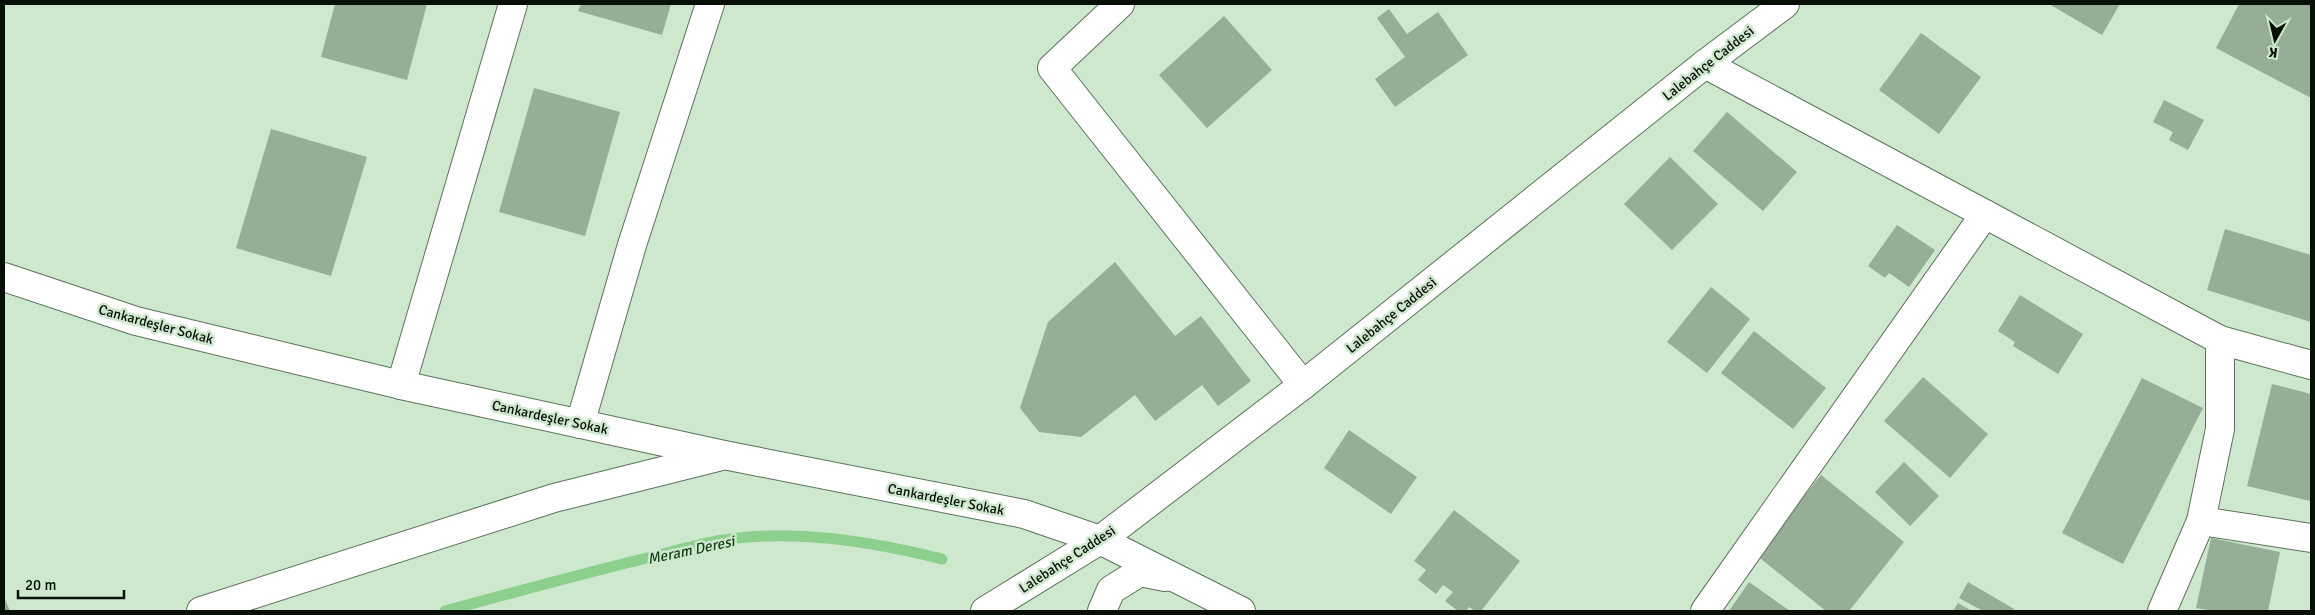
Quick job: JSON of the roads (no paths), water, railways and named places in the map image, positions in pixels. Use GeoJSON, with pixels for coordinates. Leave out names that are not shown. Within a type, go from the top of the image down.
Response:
{"type":"FeatureCollection","features":[{"type":"Feature","properties":{"kind":"street"},"geometry":{"type":"LineString","coordinates":[[401,385],[513,4]]}},
{"type":"Feature","properties":{"kind":"street"},"geometry":{"type":"LineString","coordinates":[[580,424],[632,245],[710,4]]}},
{"type":"Feature","properties":{"kind":"street"},"geometry":{"type":"LineString","coordinates":[[1120,4],[1052,68],[1303,385]]}},
{"type":"Feature","properties":{"kind":"street","name":"Lalebahçe Caddesi"},"geometry":{"type":"LineString","coordinates":[[986,611],[1100,540],[1303,385],[1784,4]]}},
{"type":"Feature","properties":{"kind":"street"},"geometry":{"type":"LineString","coordinates":[[1706,64],[2220,340],[2311,365]]}},
{"type":"Feature","properties":{"kind":"street"},"geometry":{"type":"LineString","coordinates":[[1705,611],[1985,214]]}},
{"type":"Feature","properties":{"kind":"street","name":"Cankardeşler Sokak"},"geometry":{"type":"LineString","coordinates":[[4,277],[136,321],[401,385],[724,455],[1024,514],[1100,540],[1183,581]]}},
{"type":"Feature","properties":{"kind":"street"},"geometry":{"type":"LineString","coordinates":[[2162,611],[2201,521],[2220,429],[2220,340]]}},
{"type":"Feature","properties":{"kind":"street"},"geometry":{"type":"LineString","coordinates":[[201,611],[554,498],[724,455]]}},
{"type":"Feature","properties":{"kind":"street"},"geometry":{"type":"LineString","coordinates":[[2201,521],[2311,538]]}},
{"type":"Feature","properties":{"kind":"street"},"geometry":{"type":"LineString","coordinates":[[1102,611],[1111,590],[1140,572],[1183,581],[1241,611]]}},
{"type":"Feature","properties":{"kind":"waterway","name":"Meram Deresi"},"geometry":{"type":"LineString","coordinates":[[445,611],[689,547],[745,537],[802,536],[830,538],[887,547],[942,559]]}}]}
